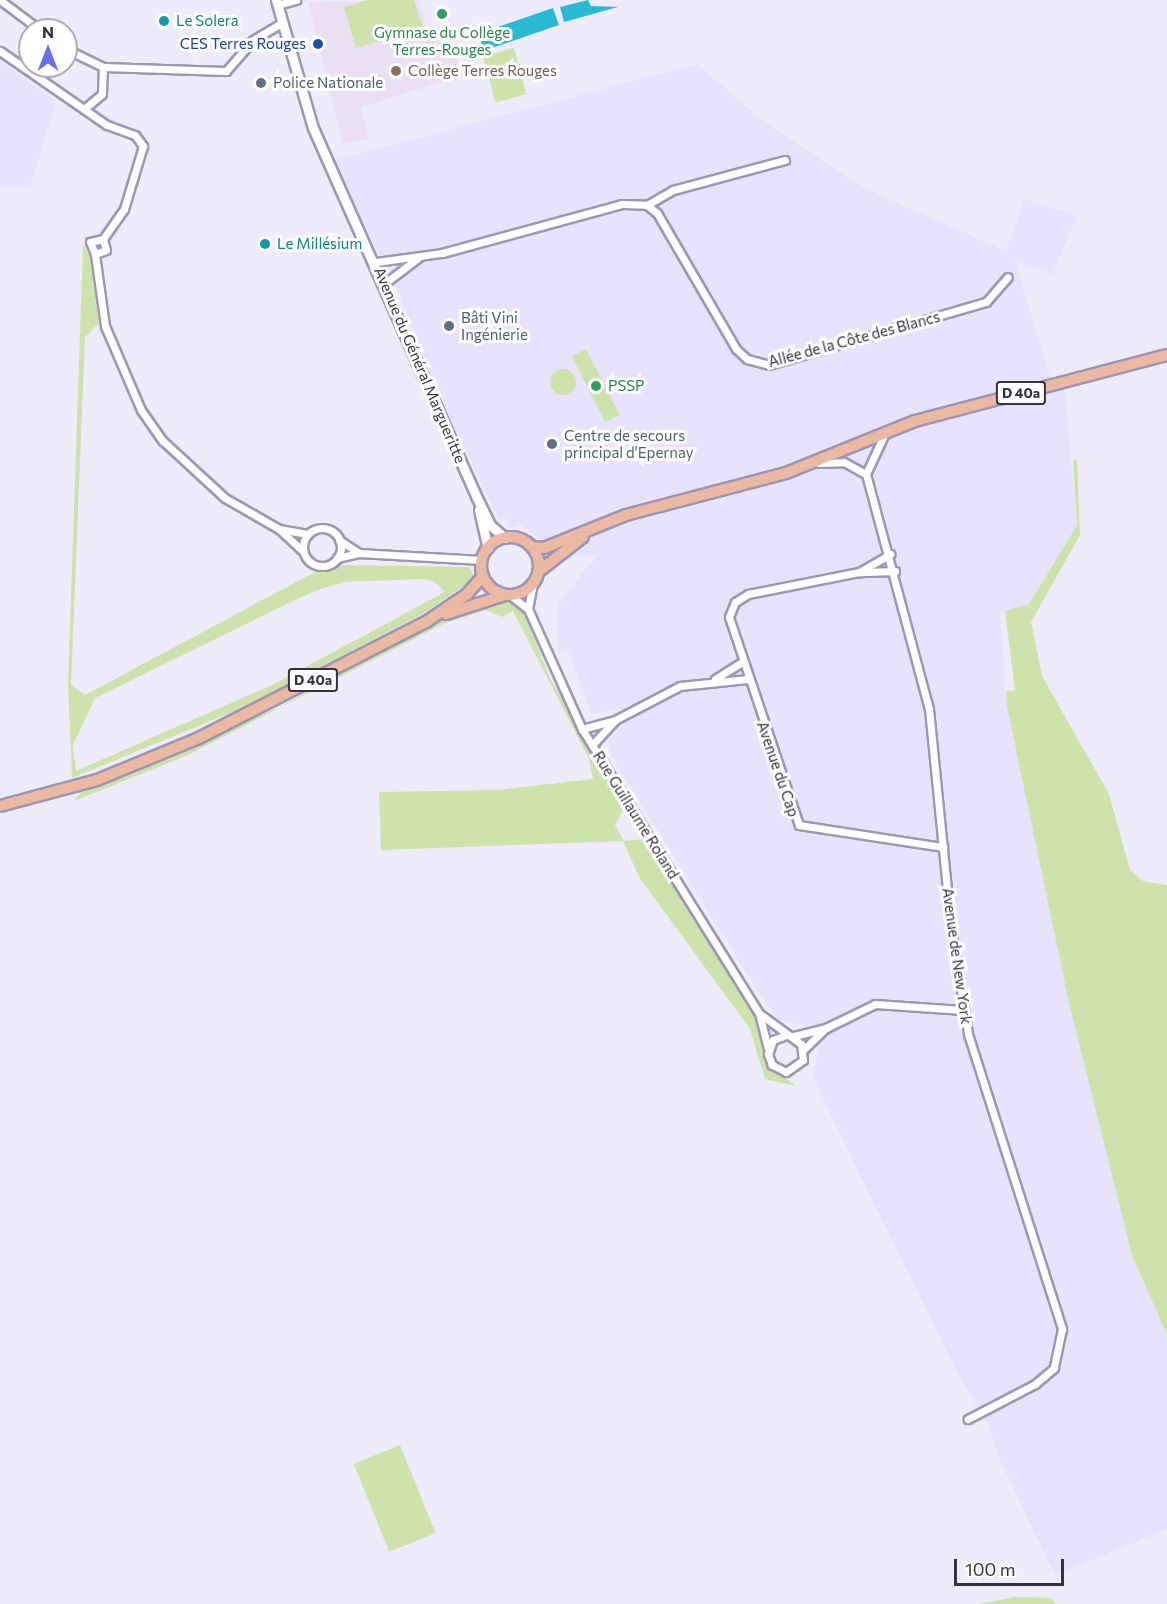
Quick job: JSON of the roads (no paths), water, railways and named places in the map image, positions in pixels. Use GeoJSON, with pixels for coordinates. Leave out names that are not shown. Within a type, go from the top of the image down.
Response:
{"type":"FeatureCollection","features":[{"type":"Feature","properties":{"kind":"main road","name":"D 40a"},"geometry":{"type":"LineString","coordinates":[[532,547],[544,548],[595,529],[808,465],[888,429],[1167,355]]}},
{"type":"Feature","properties":{"kind":"main road","name":"D 40a"},"geometry":{"type":"LineString","coordinates":[[538,572],[595,529]]}},
{"type":"Feature","properties":{"kind":"main road"},"geometry":{"type":"LineString","coordinates":[[505,538],[532,547],[538,572],[533,584],[508,595],[483,576],[482,560],[488,548],[505,538]]}},
{"type":"Feature","properties":{"kind":"main road","name":"D 40a"},"geometry":{"type":"LineString","coordinates":[[0,806],[97,780],[170,751],[426,622],[467,594],[483,576]]}},
{"type":"Feature","properties":{"kind":"main road","name":"D 40a"},"geometry":{"type":"LineString","coordinates":[[426,622],[508,595]]}},
{"type":"Feature","properties":{"kind":"street"},"geometry":{"type":"LineString","coordinates":[[0,0],[24,18]]}},
{"type":"Feature","properties":{"kind":"street"},"geometry":{"type":"LineString","coordinates":[[277,3],[296,0]]}},
{"type":"Feature","properties":{"kind":"street","name":"Avenue du Général Margueritte"},"geometry":{"type":"LineString","coordinates":[[277,3],[313,128],[376,262],[476,496],[490,525],[505,538]]}},
{"type":"Feature","properties":{"kind":"street"},"geometry":{"type":"LineString","coordinates":[[78,56],[103,67],[226,71],[253,40],[281,23]]}},
{"type":"Feature","properties":{"kind":"street"},"geometry":{"type":"LineString","coordinates":[[0,51],[84,109],[135,135],[143,146],[124,209],[103,239],[90,242],[95,254],[110,343],[141,410],[163,441],[209,485],[279,529],[315,565],[359,554],[482,560]]}},
{"type":"Feature","properties":{"kind":"street"},"geometry":{"type":"LineString","coordinates":[[84,109],[102,94],[103,67]]}},
{"type":"Feature","properties":{"kind":"street"},"geometry":{"type":"LineString","coordinates":[[376,262],[421,256],[622,204],[647,205],[673,190],[785,160]]}},
{"type":"Feature","properties":{"kind":"street","name":"Allée de la Côte des Blancs"},"geometry":{"type":"LineString","coordinates":[[647,205],[657,213],[736,349],[757,363],[769,365],[986,302],[1008,277]]}},
{"type":"Feature","properties":{"kind":"street"},"geometry":{"type":"LineString","coordinates":[[95,254],[105,250],[103,239]]}},
{"type":"Feature","properties":{"kind":"street"},"geometry":{"type":"LineString","coordinates":[[385,283],[421,256]]}},
{"type":"Feature","properties":{"kind":"street"},"geometry":{"type":"LineString","coordinates":[[808,465],[844,462],[866,474],[872,451],[888,429]]}},
{"type":"Feature","properties":{"kind":"street","name":"Avenue de New York"},"geometry":{"type":"LineString","coordinates":[[866,474],[895,571],[929,709],[963,1010],[1062,1336],[1059,1359],[1040,1381],[968,1419]]}},
{"type":"Feature","properties":{"kind":"street","name":"Avenue du Général Margueritte"},"geometry":{"type":"LineString","coordinates":[[476,496],[488,548]]}},
{"type":"Feature","properties":{"kind":"street"},"geometry":{"type":"LineString","coordinates":[[279,529],[308,534],[326,529],[359,554]]}},
{"type":"Feature","properties":{"kind":"street"},"geometry":{"type":"LineString","coordinates":[[303,551],[308,534]]}},
{"type":"Feature","properties":{"kind":"street"},"geometry":{"type":"LineString","coordinates":[[337,558],[339,540]]}},
{"type":"Feature","properties":{"kind":"street"},"geometry":{"type":"LineString","coordinates":[[859,572],[890,554]]}},
{"type":"Feature","properties":{"kind":"street"},"geometry":{"type":"LineString","coordinates":[[859,572],[895,571]]}},
{"type":"Feature","properties":{"kind":"street","name":"Avenue du Cap"},"geometry":{"type":"LineString","coordinates":[[859,572],[748,594],[732,606],[729,617],[741,663],[799,825],[943,847]]}},
{"type":"Feature","properties":{"kind":"street"},"geometry":{"type":"LineString","coordinates":[[508,595],[528,609],[533,584]]}},
{"type":"Feature","properties":{"kind":"street","name":"Rue Guillaume Roland"},"geometry":{"type":"LineString","coordinates":[[528,609],[582,729],[759,1013],[768,1048]]}},
{"type":"Feature","properties":{"kind":"street"},"geometry":{"type":"LineString","coordinates":[[716,679],[741,663]]}},
{"type":"Feature","properties":{"kind":"street"},"geometry":{"type":"LineString","coordinates":[[582,729],[615,720],[659,694],[716,679],[748,679]]}},
{"type":"Feature","properties":{"kind":"street"},"geometry":{"type":"LineString","coordinates":[[592,745],[615,720]]}},
{"type":"Feature","properties":{"kind":"street"},"geometry":{"type":"LineString","coordinates":[[826,1028],[803,1050],[800,1064],[786,1072],[772,1065],[768,1048],[789,1036],[826,1028],[875,1004],[963,1010]]}},
{"type":"Feature","properties":{"kind":"street","name":"Rue Guillaume Roland"},"geometry":{"type":"LineString","coordinates":[[759,1013],[789,1036]]}},
{"type":"Feature","properties":{"kind":"street"},"geometry":{"type":"LineString","coordinates":[[789,1036],[803,1050]]}},
{"type":"Feature","properties":{"kind":"water"},"geometry":{"type":"Polygon","coordinates":[[[588,0],[591,6],[618,7],[564,22],[560,7],[588,0]]]}},
{"type":"Feature","properties":{"kind":"water"},"geometry":{"type":"Polygon","coordinates":[[[553,8],[559,25],[484,51],[478,34],[553,8]]]}},
{"type":"Feature","properties":{"kind":"place","name":"Gymnase du Collège Terres-Rouges"},"geometry":{"type":"Point","coordinates":[442,14]}},
{"type":"Feature","properties":{"kind":"place","name":"Le Solera"},"geometry":{"type":"Point","coordinates":[164,21]}},
{"type":"Feature","properties":{"kind":"place","name":"CES Terres Rouges"},"geometry":{"type":"Point","coordinates":[318,44]}},
{"type":"Feature","properties":{"kind":"place","name":"Collège Terres Rouges"},"geometry":{"type":"Point","coordinates":[396,71]}},
{"type":"Feature","properties":{"kind":"place","name":"Police Nationale"},"geometry":{"type":"Point","coordinates":[261,83]}},
{"type":"Feature","properties":{"kind":"place","name":"Le Millésium"},"geometry":{"type":"Point","coordinates":[265,244]}},
{"type":"Feature","properties":{"kind":"place","name":"Bâti Vini Ingénierie"},"geometry":{"type":"Point","coordinates":[449,326]}},
{"type":"Feature","properties":{"kind":"place","name":"PSSP"},"geometry":{"type":"Point","coordinates":[596,386]}},
{"type":"Feature","properties":{"kind":"place","name":"Centre de secours principal d'Epernay"},"geometry":{"type":"Point","coordinates":[552,444]}}]}
